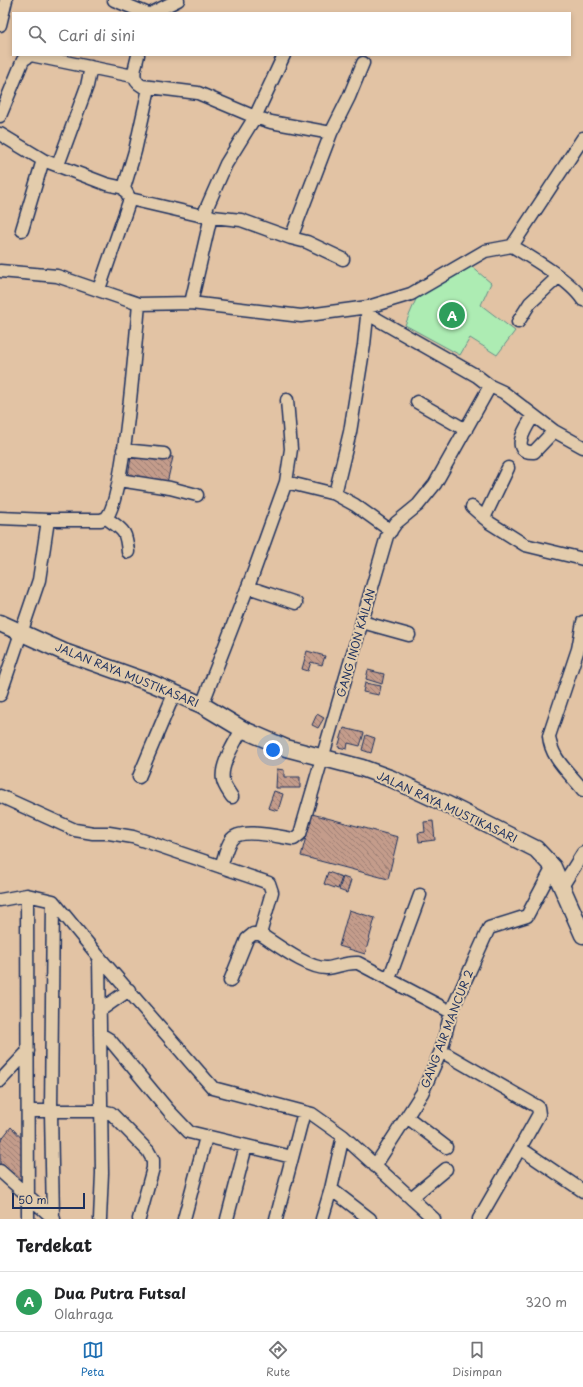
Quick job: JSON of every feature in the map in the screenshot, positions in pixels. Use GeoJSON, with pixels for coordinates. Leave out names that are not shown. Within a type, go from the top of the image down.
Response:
{"type":"FeatureCollection","features":[{"type":"Feature","properties":{"kind":"main road","name":"JALAN RAYA MUSTIKASARI"},"geometry":{"type":"LineString","coordinates":[[0,623],[64,652],[151,683],[202,705],[242,729],[286,748],[324,757],[380,774],[446,804],[536,849],[553,867],[583,935]]}},
{"type":"Feature","properties":{"kind":"street"},"geometry":{"type":"LineString","coordinates":[[0,25],[6,0]]}},
{"type":"Feature","properties":{"kind":"street"},"geometry":{"type":"LineString","coordinates":[[114,0],[144,12]]}},
{"type":"Feature","properties":{"kind":"street"},"geometry":{"type":"LineString","coordinates":[[151,12],[154,0]]}},
{"type":"Feature","properties":{"kind":"street"},"geometry":{"type":"LineString","coordinates":[[153,12],[178,0]]}},
{"type":"Feature","properties":{"kind":"street"},"geometry":{"type":"LineString","coordinates":[[0,116],[23,60],[28,56]]}},
{"type":"Feature","properties":{"kind":"street"},"geometry":{"type":"LineString","coordinates":[[36,56],[133,76]]}},
{"type":"Feature","properties":{"kind":"street"},"geometry":{"type":"LineString","coordinates":[[138,56],[133,76],[137,83],[149,88],[198,93],[255,117],[295,128],[330,133]]}},
{"type":"Feature","properties":{"kind":"street"},"geometry":{"type":"LineString","coordinates":[[191,303],[207,216],[226,164],[255,117],[284,56]]}},
{"type":"Feature","properties":{"kind":"street"},"geometry":{"type":"LineString","coordinates":[[291,238],[330,133],[350,97],[363,63]]}},
{"type":"Feature","properties":{"kind":"street"},"geometry":{"type":"LineString","coordinates":[[58,165],[84,93],[91,67]]}},
{"type":"Feature","properties":{"kind":"street"},"geometry":{"type":"LineString","coordinates":[[99,289],[130,199],[124,188],[149,88]]}},
{"type":"Feature","properties":{"kind":"street"},"geometry":{"type":"LineString","coordinates":[[0,134],[43,160],[106,184],[124,188]]}},
{"type":"Feature","properties":{"kind":"street"},"geometry":{"type":"LineString","coordinates":[[512,246],[583,138]]}},
{"type":"Feature","properties":{"kind":"street"},"geometry":{"type":"LineString","coordinates":[[22,230],[43,160]]}},
{"type":"Feature","properties":{"kind":"street"},"geometry":{"type":"LineString","coordinates":[[130,199],[207,216],[241,220],[291,238],[307,242],[342,259]]}},
{"type":"Feature","properties":{"kind":"street"},"geometry":{"type":"LineString","coordinates":[[0,272],[57,276],[99,289],[139,304],[191,303],[301,316],[368,310],[411,294],[485,251],[512,246],[573,288],[583,300]]}},
{"type":"Feature","properties":{"kind":"street"},"geometry":{"type":"LineString","coordinates":[[518,322],[530,303],[558,277]]}},
{"type":"Feature","properties":{"kind":"street"},"geometry":{"type":"LineString","coordinates":[[106,518],[119,480],[139,304]]}},
{"type":"Feature","properties":{"kind":"street"},"geometry":{"type":"LineString","coordinates":[[368,310],[477,376],[490,386],[503,392],[554,432],[583,446]]}},
{"type":"Feature","properties":{"kind":"street"},"geometry":{"type":"LineString","coordinates":[[335,494],[350,432],[368,310]]}},
{"type":"Feature","properties":{"kind":"street","name":"GANG INON KAILAN"},"geometry":{"type":"LineString","coordinates":[[221,867],[230,840],[239,834],[254,834],[294,839],[299,837],[324,757],[344,681],[387,536],[396,523],[418,504],[435,484],[490,386]]}},
{"type":"Feature","properties":{"kind":"street"},"geometry":{"type":"LineString","coordinates":[[202,705],[248,587],[286,482],[291,449],[287,400]]}},
{"type":"Feature","properties":{"kind":"street"},"geometry":{"type":"LineString","coordinates":[[417,402],[466,430]]}},
{"type":"Feature","properties":{"kind":"street"},"geometry":{"type":"LineString","coordinates":[[533,416],[521,436],[521,445],[523,448],[534,452],[554,432]]}},
{"type":"Feature","properties":{"kind":"street"},"geometry":{"type":"LineString","coordinates":[[123,450],[164,454]]}},
{"type":"Feature","properties":{"kind":"street"},"geometry":{"type":"LineString","coordinates":[[484,518],[508,468]]}},
{"type":"Feature","properties":{"kind":"street"},"geometry":{"type":"LineString","coordinates":[[119,480],[170,488],[197,495]]}},
{"type":"Feature","properties":{"kind":"street"},"geometry":{"type":"LineString","coordinates":[[286,482],[335,494],[355,505],[391,531]]}},
{"type":"Feature","properties":{"kind":"street"},"geometry":{"type":"LineString","coordinates":[[472,507],[484,518],[526,545],[583,559]]}},
{"type":"Feature","properties":{"kind":"street"},"geometry":{"type":"LineString","coordinates":[[0,518],[101,520],[106,518]]}},
{"type":"Feature","properties":{"kind":"street"},"geometry":{"type":"LineString","coordinates":[[106,518],[124,531],[126,535],[128,552]]}},
{"type":"Feature","properties":{"kind":"street"},"geometry":{"type":"LineString","coordinates":[[0,696],[20,632],[39,580],[48,520]]}},
{"type":"Feature","properties":{"kind":"street"},"geometry":{"type":"LineString","coordinates":[[248,587],[296,603]]}},
{"type":"Feature","properties":{"kind":"street"},"geometry":{"type":"LineString","coordinates":[[362,622],[409,635]]}},
{"type":"Feature","properties":{"kind":"street"},"geometry":{"type":"LineString","coordinates":[[583,622],[578,649],[549,736],[550,747],[556,759],[583,790]]}},
{"type":"Feature","properties":{"kind":"street"},"geometry":{"type":"LineString","coordinates":[[139,777],[174,694]]}},
{"type":"Feature","properties":{"kind":"street"},"geometry":{"type":"LineString","coordinates":[[232,797],[223,782],[222,774],[242,729]]}},
{"type":"Feature","properties":{"kind":"street"},"geometry":{"type":"LineString","coordinates":[[0,796],[75,830],[133,837],[270,883],[272,885],[272,892],[260,934]]}},
{"type":"Feature","properties":{"kind":"street"},"geometry":{"type":"LineString","coordinates":[[561,888],[583,853]]}},
{"type":"Feature","properties":{"kind":"street","name":"GANG AIR MANCUR 2"},"geometry":{"type":"LineString","coordinates":[[375,1166],[408,1117],[422,1093],[441,1051],[451,1012],[489,928],[527,916],[553,867]]}},
{"type":"Feature","properties":{"kind":"street"},"geometry":{"type":"LineString","coordinates":[[27,895],[29,1111],[28,1219]]}},
{"type":"Feature","properties":{"kind":"street"},"geometry":{"type":"LineString","coordinates":[[0,900],[27,895],[53,901],[99,957],[213,1088],[304,1112],[323,1121],[343,1136],[434,1219]]}},
{"type":"Feature","properties":{"kind":"street"},"geometry":{"type":"LineString","coordinates":[[389,979],[420,895]]}},
{"type":"Feature","properties":{"kind":"street"},"geometry":{"type":"LineString","coordinates":[[53,901],[51,1112],[54,1218]]}},
{"type":"Feature","properties":{"kind":"street"},"geometry":{"type":"LineString","coordinates":[[230,981],[247,939],[253,934],[260,934],[313,966],[328,968],[343,963],[358,962],[451,1012]]}},
{"type":"Feature","properties":{"kind":"street"},"geometry":{"type":"LineString","coordinates":[[99,957],[102,1173],[100,1219]]}},
{"type":"Feature","properties":{"kind":"street"},"geometry":{"type":"LineString","coordinates":[[99,1011],[129,990]]}},
{"type":"Feature","properties":{"kind":"street"},"geometry":{"type":"LineString","coordinates":[[100,1034],[110,1040],[188,1132],[292,1157]]}},
{"type":"Feature","properties":{"kind":"street"},"geometry":{"type":"LineString","coordinates":[[0,1082],[28,1051]]}},
{"type":"Feature","properties":{"kind":"street"},"geometry":{"type":"LineString","coordinates":[[441,1051],[538,1107],[539,1114],[479,1219]]}},
{"type":"Feature","properties":{"kind":"street"},"geometry":{"type":"LineString","coordinates":[[29,1111],[101,1111],[114,1114],[148,1151],[153,1160],[153,1168],[139,1219]]}},
{"type":"Feature","properties":{"kind":"street"},"geometry":{"type":"LineString","coordinates":[[276,1219],[304,1112]]}},
{"type":"Feature","properties":{"kind":"street"},"geometry":{"type":"LineString","coordinates":[[408,1117],[446,1147]]}},
{"type":"Feature","properties":{"kind":"street"},"geometry":{"type":"LineString","coordinates":[[322,1219],[331,1189],[343,1136]]}},
{"type":"Feature","properties":{"kind":"street"},"geometry":{"type":"LineString","coordinates":[[184,1219],[206,1137]]}},
{"type":"Feature","properties":{"kind":"street"},"geometry":{"type":"LineString","coordinates":[[227,1219],[246,1146]]}},
{"type":"Feature","properties":{"kind":"street"},"geometry":{"type":"LineString","coordinates":[[520,1148],[583,1191]]}},
{"type":"Feature","properties":{"kind":"street"},"geometry":{"type":"LineString","coordinates":[[411,1198],[446,1169]]}},
{"type":"Feature","properties":{"kind":"street"},"geometry":{"type":"LineString","coordinates":[[0,1171],[54,1218]]}},
{"type":"Feature","properties":{"kind":"street"},"geometry":{"type":"LineString","coordinates":[[331,1189],[370,1219]]}},
{"type":"Feature","properties":{"kind":"green space"},"geometry":{"type":"Polygon","coordinates":[[[471,266],[491,283],[481,305],[515,331],[497,355],[470,338],[460,355],[405,325],[417,297],[471,266]]]}},
{"type":"Feature","properties":{"kind":"building"},"geometry":{"type":"Polygon","coordinates":[[[132,452],[173,457],[167,483],[128,475],[132,452]]]}},
{"type":"Feature","properties":{"kind":"building"},"geometry":{"type":"Polygon","coordinates":[[[307,651],[325,656],[322,665],[311,662],[308,671],[302,669],[307,651]]]}},
{"type":"Feature","properties":{"kind":"building"},"geometry":{"type":"Polygon","coordinates":[[[368,670],[384,674],[382,684],[366,679],[368,670]]]}},
{"type":"Feature","properties":{"kind":"building"},"geometry":{"type":"Polygon","coordinates":[[[365,683],[381,686],[379,695],[363,692],[365,683]]]}},
{"type":"Feature","properties":{"kind":"building"},"geometry":{"type":"Polygon","coordinates":[[[317,714],[324,718],[318,728],[312,725],[317,714]]]}},
{"type":"Feature","properties":{"kind":"building"},"geometry":{"type":"Polygon","coordinates":[[[344,728],[364,733],[360,746],[348,743],[347,749],[338,747],[344,728]]]}},
{"type":"Feature","properties":{"kind":"building"},"geometry":{"type":"Polygon","coordinates":[[[366,735],[375,738],[371,753],[362,750],[366,735]]]}},
{"type":"Feature","properties":{"kind":"building"},"geometry":{"type":"Polygon","coordinates":[[[277,769],[284,770],[284,777],[300,777],[300,788],[276,788],[277,769]]]}},
{"type":"Feature","properties":{"kind":"building"},"geometry":{"type":"Polygon","coordinates":[[[274,791],[283,794],[278,811],[268,808],[274,791]]]}},
{"type":"Feature","properties":{"kind":"building"},"geometry":{"type":"Polygon","coordinates":[[[312,814],[398,837],[388,879],[301,856],[312,814]]]}},
{"type":"Feature","properties":{"kind":"building"},"geometry":{"type":"Polygon","coordinates":[[[433,821],[435,840],[419,842],[418,833],[425,832],[424,822],[433,821]]]}},
{"type":"Feature","properties":{"kind":"building"},"geometry":{"type":"Polygon","coordinates":[[[328,872],[342,877],[338,889],[324,884],[328,872]]]}},
{"type":"Feature","properties":{"kind":"building"},"geometry":{"type":"Polygon","coordinates":[[[343,877],[351,880],[347,893],[339,890],[343,877]]]}},
{"type":"Feature","properties":{"kind":"building"},"geometry":{"type":"Polygon","coordinates":[[[349,910],[375,918],[365,954],[339,946],[349,910]]]}},
{"type":"Feature","properties":{"kind":"building"},"geometry":{"type":"Polygon","coordinates":[[[11,1127],[26,1143],[24,1188],[0,1167],[0,1141],[11,1127]]]}},
{"type":"Feature","properties":{"kind":"place","name":"Dua Putra Futsal"},"geometry":{"type":"Point","coordinates":[452,315]}}]}
